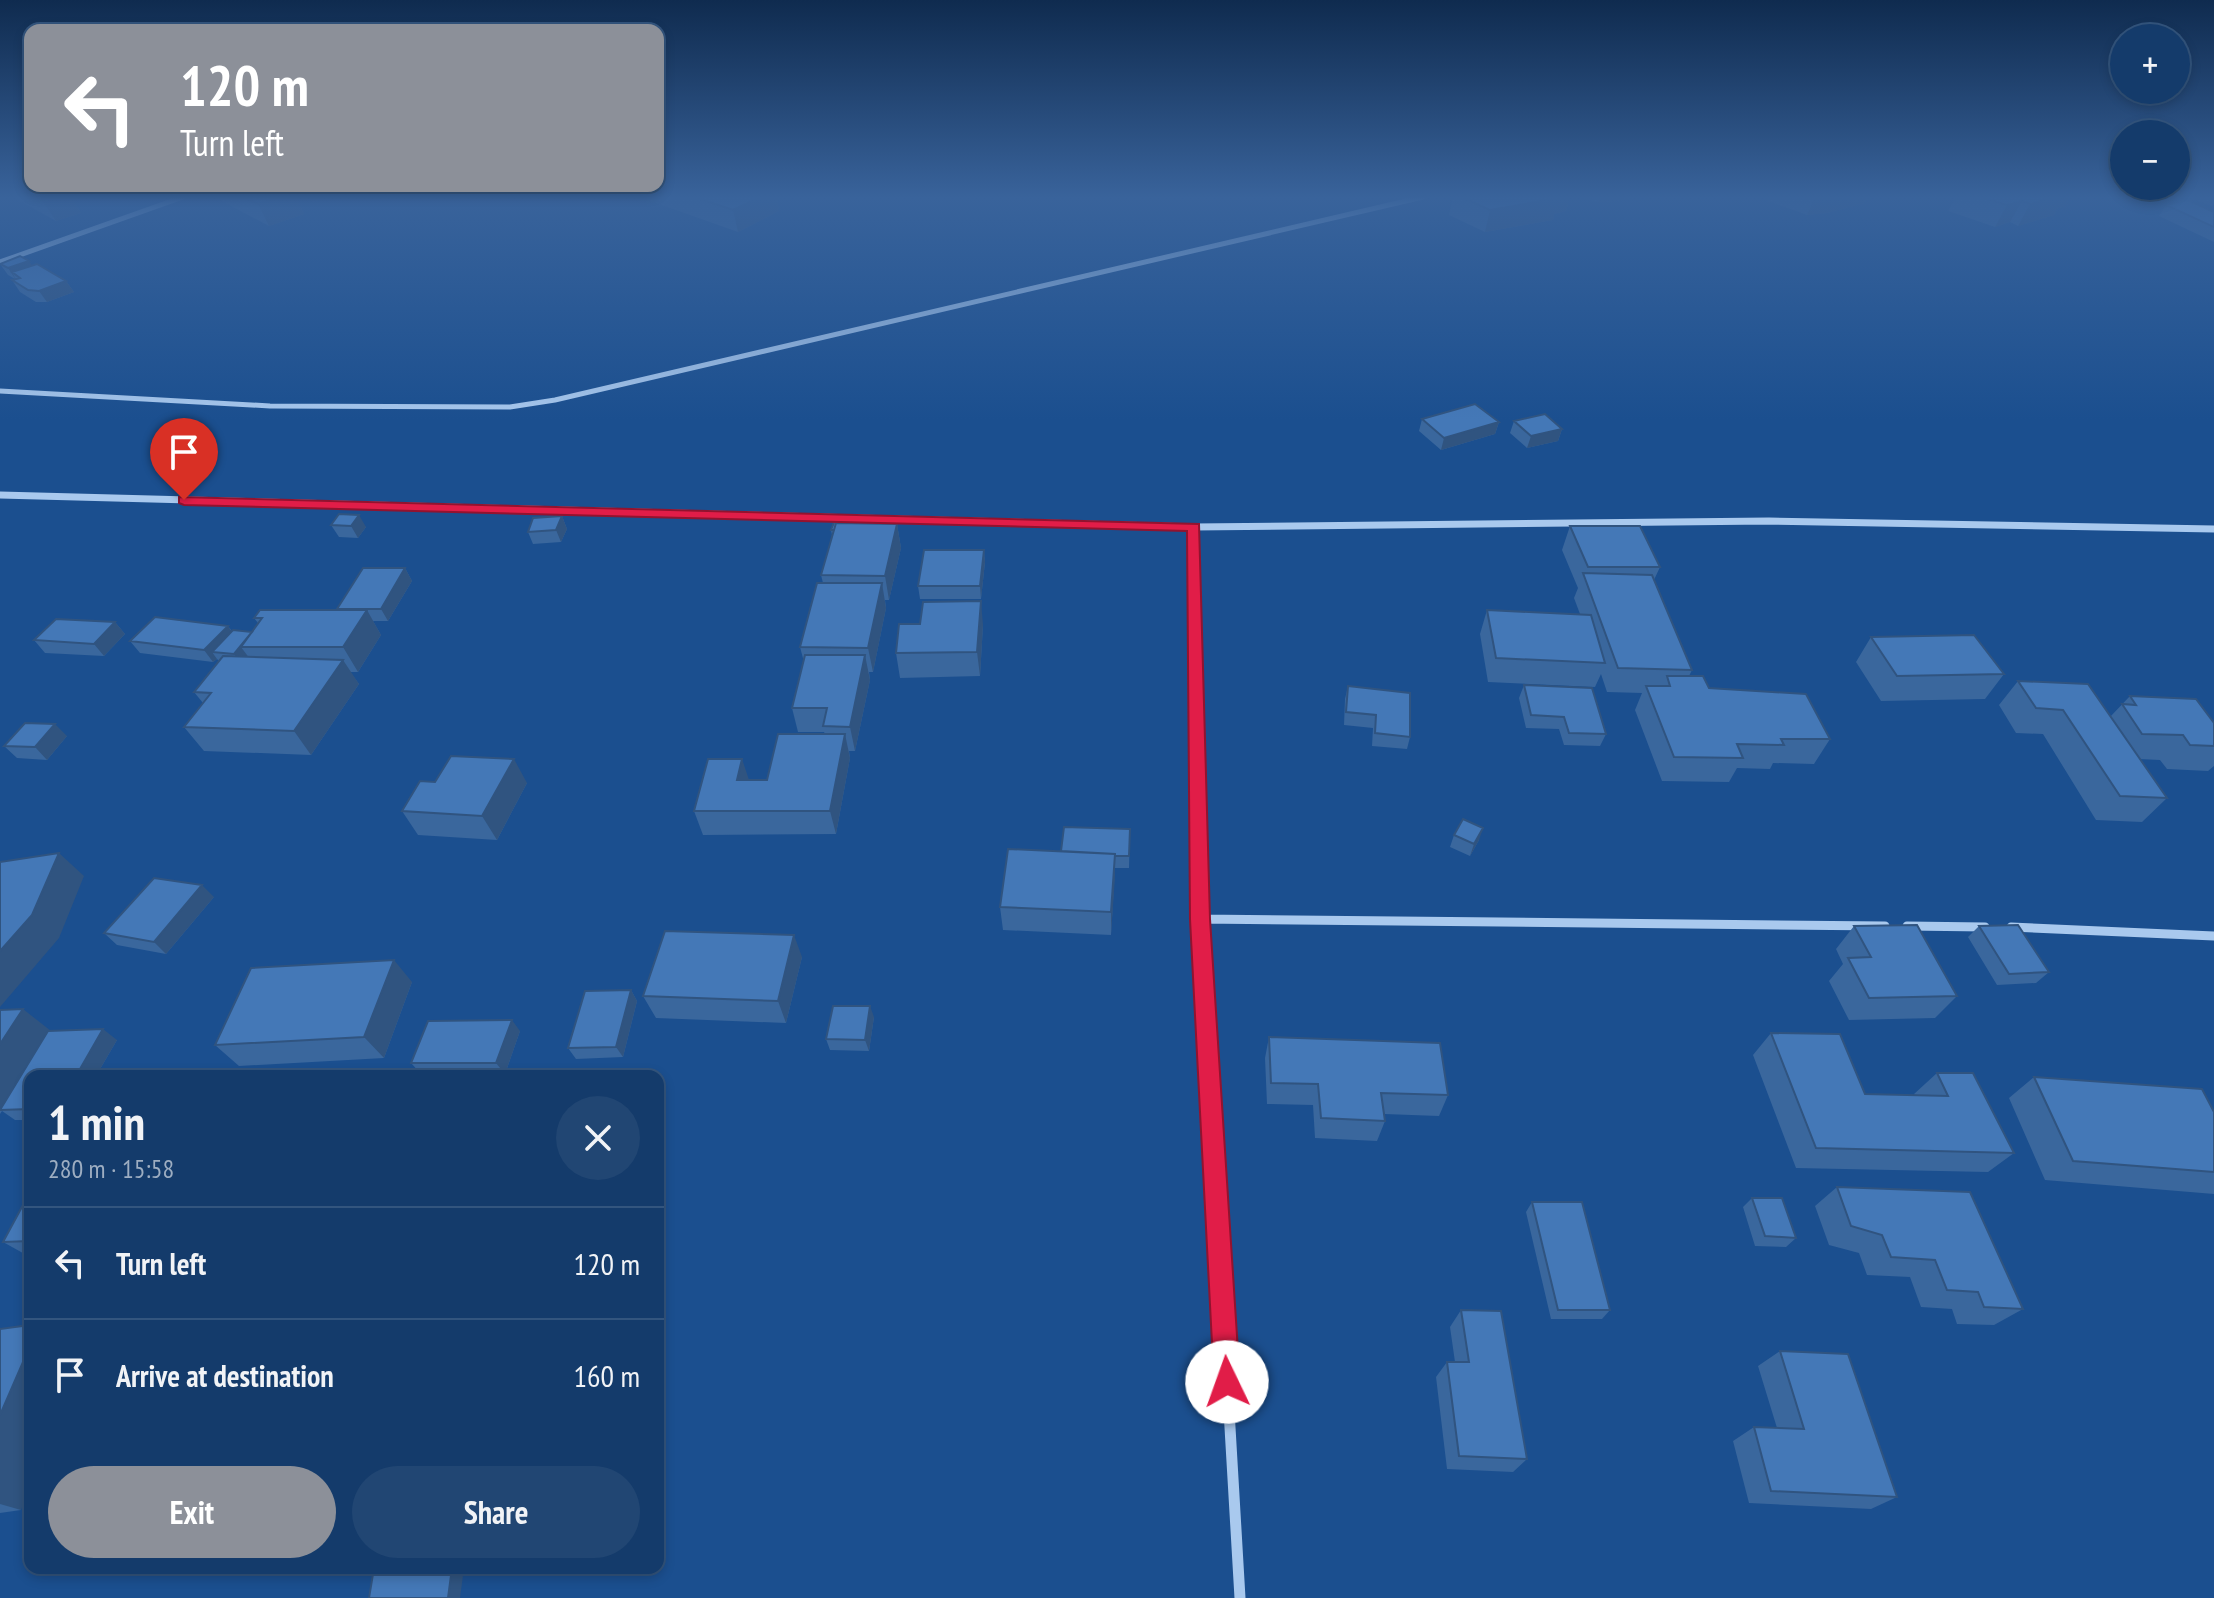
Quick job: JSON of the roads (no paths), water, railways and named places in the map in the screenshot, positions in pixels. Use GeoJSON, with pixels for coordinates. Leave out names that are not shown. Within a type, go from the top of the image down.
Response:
{"type":"FeatureCollection","features":[{"type":"Feature","properties":{"kind":"street"},"geometry":{"type":"LineString","coordinates":[[0,391],[270,406],[510,407],[555,400],[1104,272]]}},
{"type":"Feature","properties":{"kind":"street"},"geometry":{"type":"LineString","coordinates":[[0,495],[1194,527],[1769,521],[2214,529]]}},
{"type":"Feature","properties":{"kind":"street"},"geometry":{"type":"LineString","coordinates":[[1194,527],[1200,919],[1240,1598]]}},
{"type":"Feature","properties":{"kind":"street"},"geometry":{"type":"LineString","coordinates":[[1200,919],[1990,927]]}},
{"type":"Feature","properties":{"kind":"street"},"geometry":{"type":"LineString","coordinates":[[2005,927],[2214,936]]}}]}
